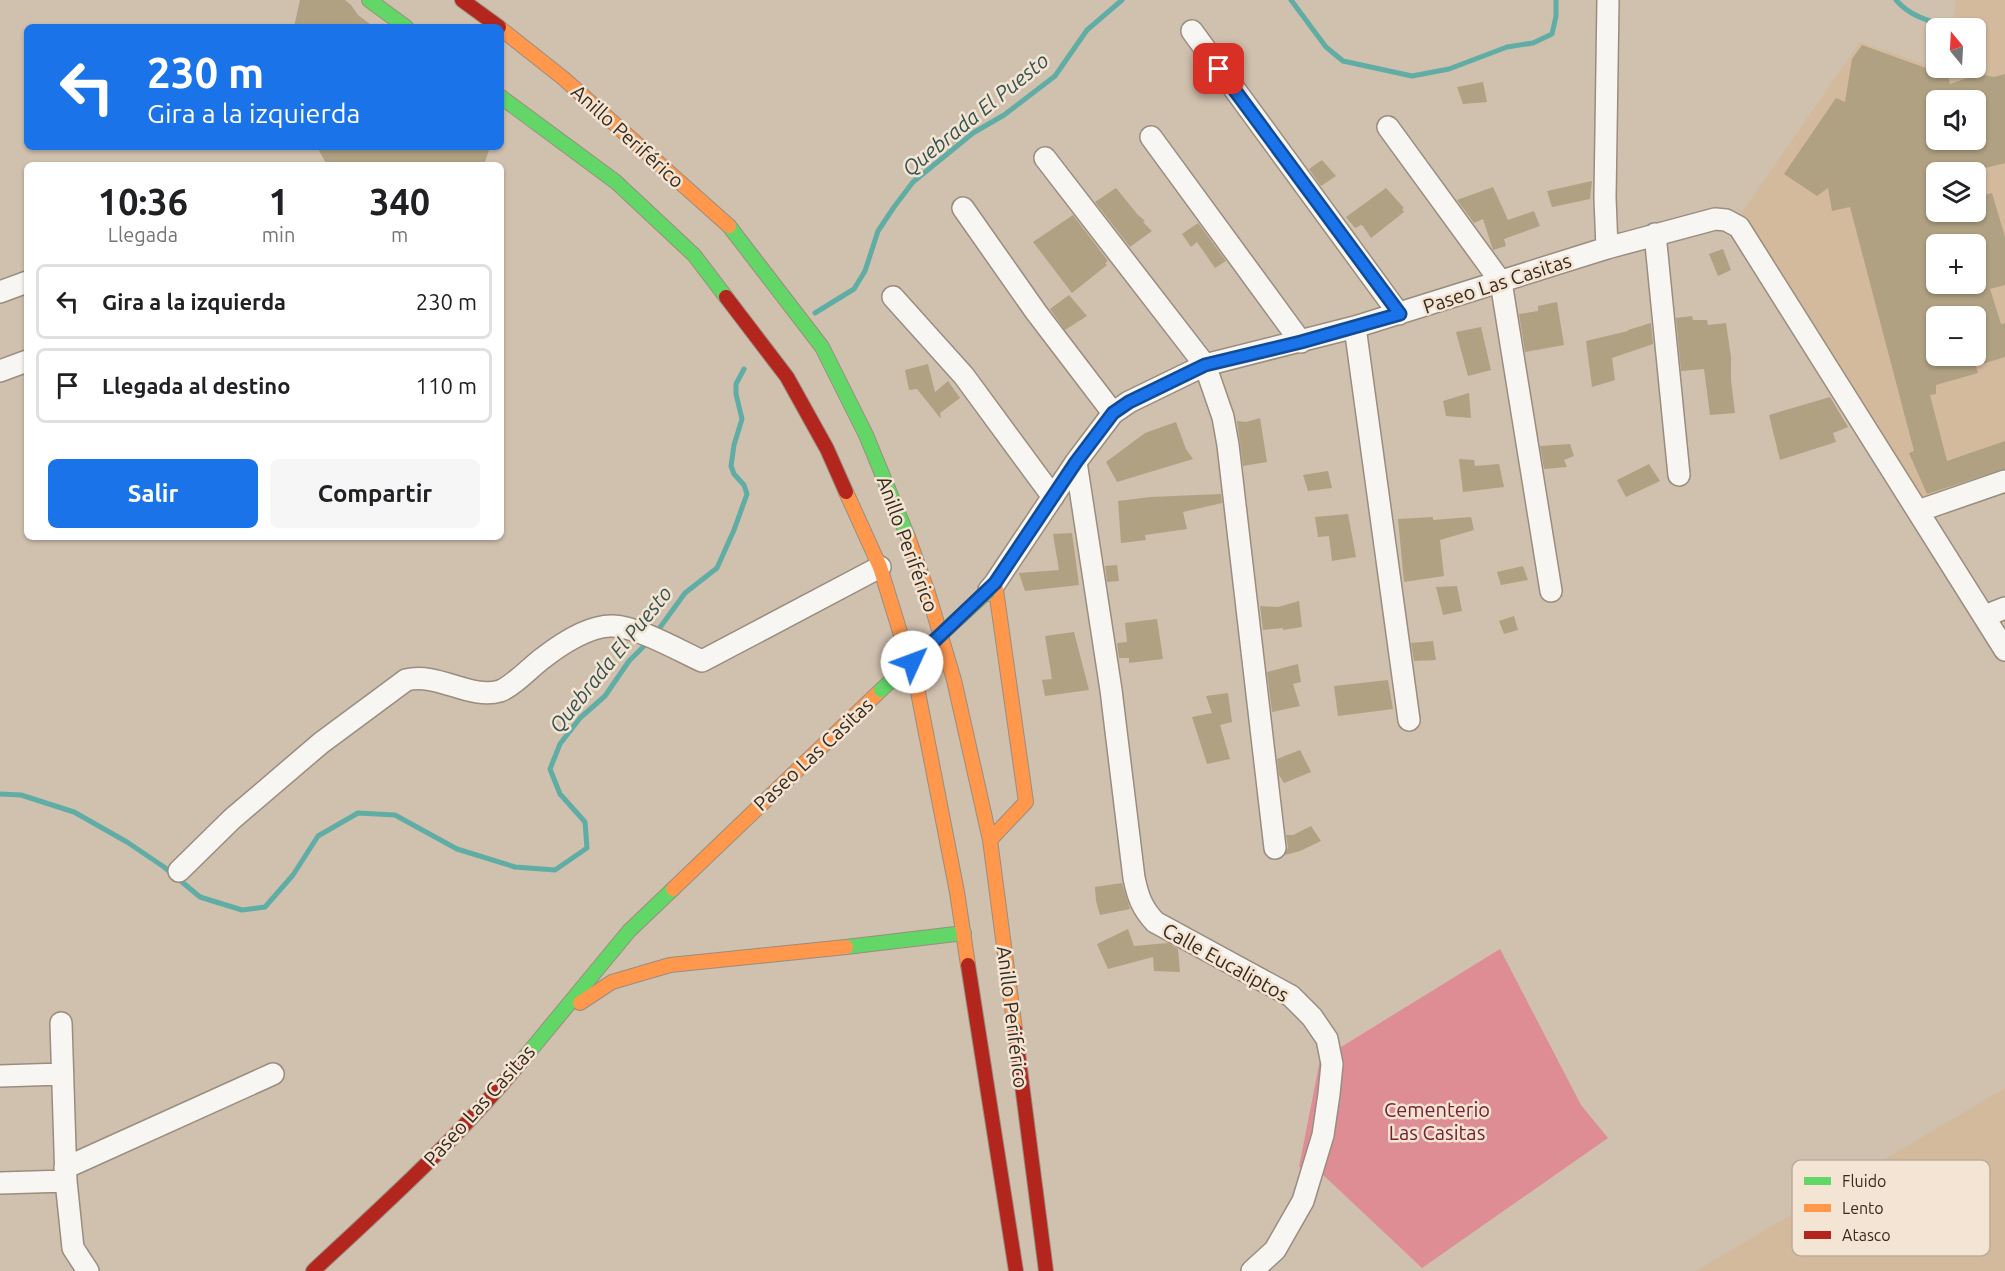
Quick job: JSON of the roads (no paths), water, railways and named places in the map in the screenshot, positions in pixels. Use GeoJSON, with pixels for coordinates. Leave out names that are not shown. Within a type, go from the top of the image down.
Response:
{"type":"FeatureCollection","features":[{"type":"Feature","properties":{"kind":"main road"},"geometry":{"type":"LineString","coordinates":[[369,0],[402,24]]}},
{"type":"Feature","properties":{"kind":"main road","name":"Anillo Periférico"},"geometry":{"type":"LineString","coordinates":[[462,0],[495,24]]}},
{"type":"Feature","properties":{"kind":"main road","name":"Anillo Periférico"},"geometry":{"type":"LineString","coordinates":[[504,31],[563,78],[727,223],[822,347],[866,435],[928,593],[954,680],[990,840],[1046,1271]]}},
{"type":"Feature","properties":{"kind":"main road","name":"Anillo Periférico"},"geometry":{"type":"LineString","coordinates":[[504,99],[616,182],[694,255],[787,377],[827,449],[880,567],[917,687],[964,933],[1016,1271]]}},
{"type":"Feature","properties":{"kind":"main road"},"geometry":{"type":"LineString","coordinates":[[990,840],[1026,802],[992,586]]}},
{"type":"Feature","properties":{"kind":"main road","name":"Paseo Las Casitas"},"geometry":{"type":"LineString","coordinates":[[313,1271],[441,1151],[490,1099],[555,1019],[632,936],[881,690],[992,586]]}},
{"type":"Feature","properties":{"kind":"main road"},"geometry":{"type":"LineString","coordinates":[[555,1019],[612,982],[670,965],[964,933]]}},
{"type":"Feature","properties":{"kind":"main road"},"geometry":{"type":"LineString","coordinates":[[650,956],[670,965]]}},
{"type":"Feature","properties":{"kind":"street"},"geometry":{"type":"LineString","coordinates":[[1607,248],[1605,198],[1608,0]]}},
{"type":"Feature","properties":{"kind":"street"},"geometry":{"type":"LineString","coordinates":[[1191,31],[1400,314]]}},
{"type":"Feature","properties":{"kind":"street"},"geometry":{"type":"LineString","coordinates":[[1388,127],[1501,282],[1551,591]]}},
{"type":"Feature","properties":{"kind":"street"},"geometry":{"type":"LineString","coordinates":[[1151,137],[1301,342]]}},
{"type":"Feature","properties":{"kind":"street"},"geometry":{"type":"LineString","coordinates":[[1045,158],[1205,365],[1223,417],[1275,848]]}},
{"type":"Feature","properties":{"kind":"street"},"geometry":{"type":"LineString","coordinates":[[963,208],[1036,312],[1113,413]]}},
{"type":"Feature","properties":{"kind":"street","name":"Paseo Las Casitas"},"geometry":{"type":"LineString","coordinates":[[992,586],[1076,462],[1113,413],[1129,402],[1205,365],[1355,327],[1607,248],[1714,219],[1726,220],[1739,227],[1918,511]]}},
{"type":"Feature","properties":{"kind":"street"},"geometry":{"type":"LineString","coordinates":[[1654,234],[1679,475]]}},
{"type":"Feature","properties":{"kind":"street"},"geometry":{"type":"LineString","coordinates":[[0,292],[24,283]]}},
{"type":"Feature","properties":{"kind":"street"},"geometry":{"type":"LineString","coordinates":[[893,297],[964,376],[1053,497]]}},
{"type":"Feature","properties":{"kind":"street"},"geometry":{"type":"LineString","coordinates":[[1355,327],[1409,720]]}},
{"type":"Feature","properties":{"kind":"street"},"geometry":{"type":"LineString","coordinates":[[0,371],[24,363]]}},
{"type":"Feature","properties":{"kind":"street","name":"Calle Eucaliptos"},"geometry":{"type":"LineString","coordinates":[[1076,462],[1111,690],[1138,899],[1144,911],[1155,922],[1291,996],[1312,1017],[1326,1039],[1332,1064],[1323,1134],[1303,1201],[1275,1250],[1252,1271]]}},
{"type":"Feature","properties":{"kind":"street"},"geometry":{"type":"LineString","coordinates":[[2005,481],[1918,511],[2005,650]]}},
{"type":"Feature","properties":{"kind":"street"},"geometry":{"type":"LineString","coordinates":[[179,871],[232,819],[304,758],[406,680],[416,677],[428,678],[470,689],[500,691],[558,647],[579,635],[610,626],[626,628],[702,661],[880,567]]}},
{"type":"Feature","properties":{"kind":"street"},"geometry":{"type":"LineString","coordinates":[[1985,616],[2005,608]]}},
{"type":"Feature","properties":{"kind":"street"},"geometry":{"type":"LineString","coordinates":[[61,1023],[66,1175],[74,1248],[88,1271]]}},
{"type":"Feature","properties":{"kind":"street"},"geometry":{"type":"LineString","coordinates":[[0,1076],[62,1074]]}},
{"type":"Feature","properties":{"kind":"street"},"geometry":{"type":"LineString","coordinates":[[0,1183],[66,1175],[273,1074]]}},
{"type":"Feature","properties":{"kind":"waterway","name":"Quebrada El Puesto"},"geometry":{"type":"LineString","coordinates":[[815,313],[854,289],[865,271],[878,231],[913,182],[973,133],[1004,115],[1055,76],[1087,30],[1122,0]]}},
{"type":"Feature","properties":{"kind":"waterway","name":"Quebrada El Puesto"},"geometry":{"type":"LineString","coordinates":[[1291,0],[1326,47],[1343,61],[1412,76],[1449,69],[1507,47],[1533,43],[1552,34],[1556,16],[1556,0]]}},
{"type":"Feature","properties":{"kind":"waterway","name":"Quebrada El Puesto"},"geometry":{"type":"LineString","coordinates":[[1896,0],[1907,10],[1926,20]]}},
{"type":"Feature","properties":{"kind":"waterway","name":"Quebrada El Puesto"},"geometry":{"type":"LineString","coordinates":[[656,633],[685,593],[717,568],[747,494],[744,485],[734,474],[731,466],[734,445],[742,419],[736,384],[744,369]]}},
{"type":"Feature","properties":{"kind":"waterway","name":"Quebrada El Puesto"},"geometry":{"type":"LineString","coordinates":[[0,794],[21,795],[74,812],[127,842],[164,867],[200,897],[242,910],[265,907],[293,875],[318,836],[358,813],[395,815],[457,849],[515,867],[555,870],[587,848],[585,822],[560,794],[550,769],[560,744],[580,718],[605,696],[629,661],[648,642]]}},
{"type":"Feature","properties":{"kind":"park label","name":"Cementerio Las Casitas"},"geometry":{"type":"Point","coordinates":[1437,1120]}}]}
